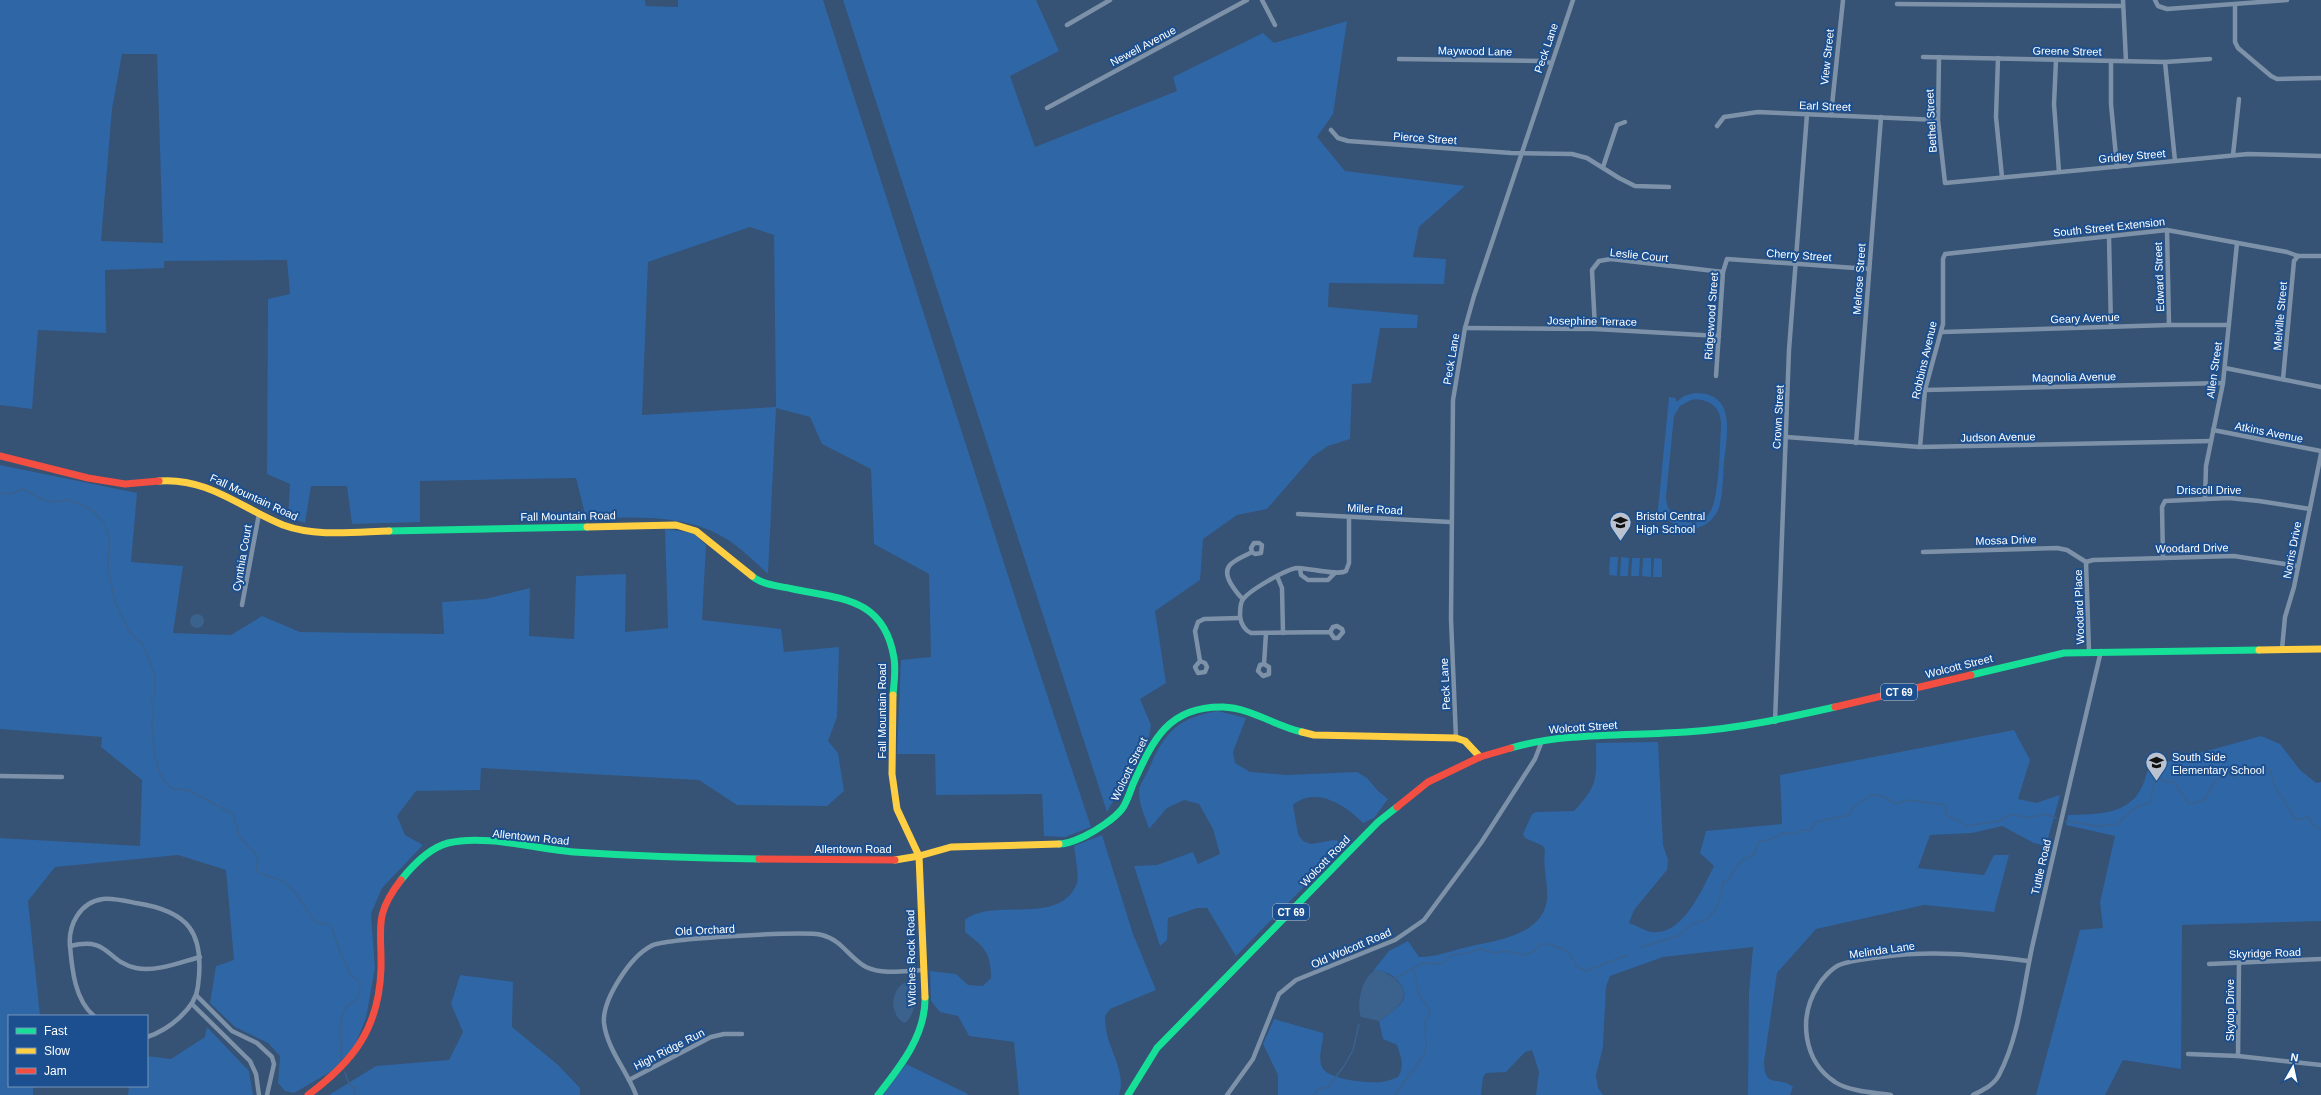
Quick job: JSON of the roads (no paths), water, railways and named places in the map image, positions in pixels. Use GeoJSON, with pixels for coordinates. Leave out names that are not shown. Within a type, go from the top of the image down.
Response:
{"type":"FeatureCollection","features":[{"type":"Feature","properties":{"kind":"main road","name":"Fall Mountain Road"},"geometry":{"type":"LineString","coordinates":[[0,456],[110,482],[125,484],[170,480],[200,484],[259,514],[284,525],[302,530],[338,532],[676,525],[696,531],[754,578],[773,585],[850,600],[874,613],[887,632],[894,659],[892,774],[896,809],[919,856]]}},
{"type":"Feature","properties":{"kind":"main road","name":"Wolcott Street"},"geometry":{"type":"LineString","coordinates":[[1480,757],[1542,741],[1571,737],[1725,730],[1775,722],[2038,658],[2089,650],[2321,649]]}},
{"type":"Feature","properties":{"kind":"main road","name":"Wolcott Street"},"geometry":{"type":"LineString","coordinates":[[919,856],[951,847],[1067,844],[1093,832],[1122,809],[1152,743],[1163,730],[1178,718],[1193,711],[1209,708],[1238,709],[1296,731],[1314,735],[1456,738]]}},
{"type":"Feature","properties":{"kind":"main road"},"geometry":{"type":"LineString","coordinates":[[1456,738],[1465,741],[1480,757]]}},
{"type":"Feature","properties":{"kind":"main road","name":"Wolcott Road"},"geometry":{"type":"LineString","coordinates":[[1128,1095],[1144,1066],[1157,1048],[1378,822],[1408,796],[1428,782],[1480,757]]}},
{"type":"Feature","properties":{"kind":"main road","name":"Allentown Road"},"geometry":{"type":"LineString","coordinates":[[308,1095],[353,1057],[369,1028],[380,982],[379,926],[384,907],[392,892],[411,869],[432,850],[447,843],[492,843],[601,854],[781,860],[886,861],[919,856]]}},
{"type":"Feature","properties":{"kind":"main road","name":"Witches Rock Road"},"geometry":{"type":"LineString","coordinates":[[878,1095],[899,1068],[917,1037],[924,1005],[919,856]]}},
{"type":"Feature","properties":{"kind":"street"},"geometry":{"type":"LineString","coordinates":[[1067,26],[1110,0]]}},
{"type":"Feature","properties":{"kind":"street","name":"Newell Avenue"},"geometry":{"type":"LineString","coordinates":[[1047,108],[1247,0]]}},
{"type":"Feature","properties":{"kind":"street"},"geometry":{"type":"LineString","coordinates":[[1262,0],[1275,25]]}},
{"type":"Feature","properties":{"kind":"street","name":"Peck Lane"},"geometry":{"type":"LineString","coordinates":[[1456,738],[1451,619],[1450,522],[1453,400],[1465,328],[1474,296],[1520,154],[1573,0]]}},
{"type":"Feature","properties":{"kind":"street","name":"View Street"},"geometry":{"type":"LineString","coordinates":[[1831,115],[1843,0]]}},
{"type":"Feature","properties":{"kind":"street"},"geometry":{"type":"LineString","coordinates":[[2123,0],[2126,61]]}},
{"type":"Feature","properties":{"kind":"street"},"geometry":{"type":"LineString","coordinates":[[2155,0],[2158,6],[2167,9],[2287,0]]}},
{"type":"Feature","properties":{"kind":"street"},"geometry":{"type":"LineString","coordinates":[[1897,4],[1975,2],[2123,6]]}},
{"type":"Feature","properties":{"kind":"street"},"geometry":{"type":"LineString","coordinates":[[2236,5],[2235,42],[2238,48],[2271,76],[2277,79],[2321,78]]}},
{"type":"Feature","properties":{"kind":"street","name":"Greene Street"},"geometry":{"type":"LineString","coordinates":[[1923,57],[2166,62],[2210,59]]}},
{"type":"Feature","properties":{"kind":"street","name":"Bethel Street"},"geometry":{"type":"LineString","coordinates":[[1939,58],[1938,120],[1945,183]]}},
{"type":"Feature","properties":{"kind":"street"},"geometry":{"type":"LineString","coordinates":[[1998,58],[1996,117],[2002,177]]}},
{"type":"Feature","properties":{"kind":"street","name":"Maywood Lane"},"geometry":{"type":"LineString","coordinates":[[1399,59],[1551,62]]}},
{"type":"Feature","properties":{"kind":"street"},"geometry":{"type":"LineString","coordinates":[[2056,60],[2054,104],[2059,172]]}},
{"type":"Feature","properties":{"kind":"street"},"geometry":{"type":"LineString","coordinates":[[2111,61],[2111,104],[2117,167]]}},
{"type":"Feature","properties":{"kind":"street"},"geometry":{"type":"LineString","coordinates":[[2166,62],[2175,161]]}},
{"type":"Feature","properties":{"kind":"street"},"geometry":{"type":"LineString","coordinates":[[2232,155],[2239,99]]}},
{"type":"Feature","properties":{"kind":"street","name":"Earl Street"},"geometry":{"type":"LineString","coordinates":[[1717,126],[1721,119],[1736,114],[1758,112],[1938,120]]}},
{"type":"Feature","properties":{"kind":"street","name":"Crown Street"},"geometry":{"type":"LineString","coordinates":[[1775,722],[1786,437],[1795,264],[1807,114]]}},
{"type":"Feature","properties":{"kind":"street","name":"Melrose Street"},"geometry":{"type":"LineString","coordinates":[[1856,443],[1881,117]]}},
{"type":"Feature","properties":{"kind":"street"},"geometry":{"type":"LineString","coordinates":[[1603,167],[1617,125],[1625,122]]}},
{"type":"Feature","properties":{"kind":"street","name":"Pierce Street"},"geometry":{"type":"LineString","coordinates":[[1331,130],[1338,138],[1348,141],[1520,154],[1572,154],[1587,158],[1635,186],[1669,187]]}},
{"type":"Feature","properties":{"kind":"street","name":"Gridley Street"},"geometry":{"type":"LineString","coordinates":[[1945,183],[2232,155],[2321,156]]}},
{"type":"Feature","properties":{"kind":"street","name":"South Street Extension"},"geometry":{"type":"LineString","coordinates":[[1945,254],[2167,230],[2287,252],[2298,256],[2321,256]]}},
{"type":"Feature","properties":{"kind":"street","name":"Edward Street"},"geometry":{"type":"LineString","coordinates":[[2167,230],[2169,325]]}},
{"type":"Feature","properties":{"kind":"street"},"geometry":{"type":"LineString","coordinates":[[2109,237],[2111,327]]}},
{"type":"Feature","properties":{"kind":"street","name":"Allen Street"},"geometry":{"type":"LineString","coordinates":[[2205,499],[2205,475],[2225,368],[2237,243]]}},
{"type":"Feature","properties":{"kind":"street","name":"Robbins Avenue"},"geometry":{"type":"LineString","coordinates":[[1920,447],[1925,390],[1942,332],[1945,254]]}},
{"type":"Feature","properties":{"kind":"street","name":"Melville Street"},"geometry":{"type":"LineString","coordinates":[[2283,379],[2294,261],[2298,256]]}},
{"type":"Feature","properties":{"kind":"street","name":"Leslie Court"},"geometry":{"type":"LineString","coordinates":[[1595,329],[1592,270],[1599,261],[1611,259],[1723,272]]}},
{"type":"Feature","properties":{"kind":"street","name":"Cherry Street"},"geometry":{"type":"LineString","coordinates":[[1727,259],[1869,269]]}},
{"type":"Feature","properties":{"kind":"street","name":"Ridgewood Street"},"geometry":{"type":"LineString","coordinates":[[1716,376],[1723,272],[1727,259]]}},
{"type":"Feature","properties":{"kind":"street","name":"Geary Avenue"},"geometry":{"type":"LineString","coordinates":[[1942,332],[2169,325],[2230,325]]}},
{"type":"Feature","properties":{"kind":"street","name":"Josephine Terrace"},"geometry":{"type":"LineString","coordinates":[[1465,328],[1595,329],[1719,336]]}},
{"type":"Feature","properties":{"kind":"street"},"geometry":{"type":"LineString","coordinates":[[2225,368],[2321,387]]}},
{"type":"Feature","properties":{"kind":"street","name":"Magnolia Avenue"},"geometry":{"type":"LineString","coordinates":[[1925,390],[2223,383]]}},
{"type":"Feature","properties":{"kind":"street","name":"Atkins Avenue"},"geometry":{"type":"LineString","coordinates":[[2213,430],[2321,452]]}},
{"type":"Feature","properties":{"kind":"street","name":"Judson Avenue"},"geometry":{"type":"LineString","coordinates":[[1786,437],[1920,447],[2211,441]]}},
{"type":"Feature","properties":{"kind":"street","name":"Norris Drive"},"geometry":{"type":"LineString","coordinates":[[2282,649],[2285,617],[2298,566],[2321,452]]}},
{"type":"Feature","properties":{"kind":"street","name":"Driscoll Drive"},"geometry":{"type":"LineString","coordinates":[[2163,558],[2163,502],[2169,500],[2252,500],[2310,509]]}},
{"type":"Feature","properties":{"kind":"street","name":"Cynthia Court"},"geometry":{"type":"LineString","coordinates":[[242,605],[259,514]]}},
{"type":"Feature","properties":{"kind":"street","name":"Miller Road"},"geometry":{"type":"LineString","coordinates":[[1298,514],[1450,522]]}},
{"type":"Feature","properties":{"kind":"street"},"geometry":{"type":"LineString","coordinates":[[1243,599],[1277,576],[1292,569],[1300,568],[1343,573],[1348,567],[1349,517]]}},
{"type":"Feature","properties":{"kind":"street","name":"Mossa Drive"},"geometry":{"type":"LineString","coordinates":[[1923,552],[2057,548],[2067,550],[2086,562]]}},
{"type":"Feature","properties":{"kind":"street"},"geometry":{"type":"LineString","coordinates":[[1252,552],[1230,564],[1226,571],[1228,578],[1243,599],[1240,618],[1242,625],[1249,632],[1330,632]]}},
{"type":"Feature","properties":{"kind":"street","name":"Woodard Drive"},"geometry":{"type":"LineString","coordinates":[[2086,562],[2092,560],[2244,557],[2298,566]]}},
{"type":"Feature","properties":{"kind":"street","name":"Woodard Place"},"geometry":{"type":"LineString","coordinates":[[2086,562],[2089,650]]}},
{"type":"Feature","properties":{"kind":"street"},"geometry":{"type":"LineString","coordinates":[[1300,568],[1301,575],[1308,580],[1328,580],[1335,573]]}},
{"type":"Feature","properties":{"kind":"street"},"geometry":{"type":"LineString","coordinates":[[1277,576],[1282,588],[1283,633]]}},
{"type":"Feature","properties":{"kind":"street"},"geometry":{"type":"LineString","coordinates":[[1200,661],[1194,631],[1198,622],[1204,619],[1240,618]]}},
{"type":"Feature","properties":{"kind":"street"},"geometry":{"type":"LineString","coordinates":[[1264,664],[1266,633]]}},
{"type":"Feature","properties":{"kind":"street","name":"Tuttle Road"},"geometry":{"type":"LineString","coordinates":[[1973,1095],[1992,1084],[1999,1077],[2006,1061],[2018,1020],[2028,961],[2101,651]]}},
{"type":"Feature","properties":{"kind":"street","name":"Old Wolcott Road"},"geometry":{"type":"LineString","coordinates":[[1227,1095],[1253,1059],[1279,994],[1296,980],[1395,940],[1424,920],[1481,843],[1535,759],[1542,741]]}},
{"type":"Feature","properties":{"kind":"street"},"geometry":{"type":"LineString","coordinates":[[0,776],[62,776]]}},
{"type":"Feature","properties":{"kind":"street"},"geometry":{"type":"LineString","coordinates":[[93,1015],[80,1000],[70,946],[72,925],[81,910],[102,899],[165,908],[180,917],[195,936],[200,957],[197,996],[192,1005],[160,1032],[148,1036]]}},
{"type":"Feature","properties":{"kind":"street","name":"Old Orchard"},"geometry":{"type":"LineString","coordinates":[[636,1095],[608,1039],[604,1023],[605,1010],[609,997],[630,963],[652,945],[708,938],[821,935],[840,943],[864,966],[875,970],[922,970]]}},
{"type":"Feature","properties":{"kind":"street"},"geometry":{"type":"LineString","coordinates":[[70,946],[93,943],[137,968],[152,968],[200,957]]}},
{"type":"Feature","properties":{"kind":"street","name":"Melinda Lane"},"geometry":{"type":"LineString","coordinates":[[1891,1095],[1864,1091],[1836,1083],[1819,1069],[1809,1049],[1805,1023],[1810,999],[1822,979],[1838,966],[1867,959],[1910,953],[1952,952],[2028,961]]}},
{"type":"Feature","properties":{"kind":"street","name":"Skyridge Road"},"geometry":{"type":"LineString","coordinates":[[2209,964],[2321,959]]}},
{"type":"Feature","properties":{"kind":"street","name":"Skytop Drive"},"geometry":{"type":"LineString","coordinates":[[2238,1056],[2239,963]]}},
{"type":"Feature","properties":{"kind":"street"},"geometry":{"type":"LineString","coordinates":[[197,996],[232,1031],[257,1043],[272,1057],[274,1064],[267,1095]]}},
{"type":"Feature","properties":{"kind":"street"},"geometry":{"type":"LineString","coordinates":[[192,1005],[250,1061],[256,1074],[259,1095]]}},
{"type":"Feature","properties":{"kind":"street","name":"High Ridge Run"},"geometry":{"type":"LineString","coordinates":[[629,1080],[711,1037],[724,1034],[742,1034]]}},
{"type":"Feature","properties":{"kind":"street"},"geometry":{"type":"LineString","coordinates":[[2188,1054],[2238,1056],[2321,1065]]}},
{"type":"Feature","properties":{"kind":"waterway"},"geometry":{"type":"LineString","coordinates":[[0,493],[10,494],[23,489],[44,500],[54,502],[67,500],[80,504],[93,511],[105,524],[109,538],[108,569],[115,602],[129,632],[143,645],[155,676],[155,694],[151,698],[151,702],[154,713],[152,725],[153,742],[158,769],[167,784],[174,790],[180,789],[190,791],[233,814],[239,836],[258,857],[256,870],[259,873],[281,880],[289,886],[315,922],[331,925],[342,957],[351,975],[360,982],[357,1000],[349,1004],[341,1017],[341,1060]]}},
{"type":"Feature","properties":{"kind":"waterway"},"geometry":{"type":"LineString","coordinates":[[2066,821],[2098,826],[2117,824],[2136,807],[2149,803],[2155,781],[2159,778],[2166,782],[2174,782],[2189,804],[2204,800],[2215,781],[2227,773],[2234,777],[2257,768],[2266,768],[2270,770],[2276,788],[2296,820],[2308,817],[2314,826],[2321,829]]}},
{"type":"Feature","properties":{"kind":"waterway"},"geometry":{"type":"LineString","coordinates":[[1641,947],[1678,936],[1692,924],[1706,920],[1715,910],[1722,893],[1723,882],[1728,880],[1740,862],[1754,854],[1760,841],[1769,840],[1783,833],[1795,834],[1802,830],[1811,830],[1816,822],[1849,815],[1854,807],[1871,795],[1882,796],[1897,804],[1906,800],[1946,805],[1946,815],[1960,821],[1966,826],[1999,821],[2011,814],[2026,818],[2045,814],[2056,818]]}},
{"type":"Feature","properties":{"kind":"waterway"},"geometry":{"type":"LineString","coordinates":[[1394,979],[1423,963],[1442,964],[1451,955],[1469,953],[1480,949],[1494,953],[1504,951],[1525,955],[1534,951],[1541,944],[1549,944],[1569,952],[1577,967],[1586,971],[1627,955]]}},
{"type":"Feature","properties":{"kind":"waterway"},"geometry":{"type":"LineString","coordinates":[[1395,1095],[1424,1055],[1426,1048],[1425,1023],[1430,1010],[1419,995],[1416,977],[1413,970]]}},
{"type":"Feature","properties":{"kind":"waterway"},"geometry":{"type":"LineString","coordinates":[[1314,1095],[1318,1089],[1328,1087],[1344,1066],[1353,1050],[1359,1024]]}},
{"type":"Feature","properties":{"kind":"waterway"},"geometry":{"type":"LineString","coordinates":[[345,1073],[349,1084],[356,1088],[354,1095]]}},
{"type":"Feature","properties":{"kind":"place","name":"Bristol Central High School"},"geometry":{"type":"Point","coordinates":[1621,542]}},
{"type":"Feature","properties":{"kind":"place","name":"South Side Elementary School"},"geometry":{"type":"Point","coordinates":[2156,782]}}]}
